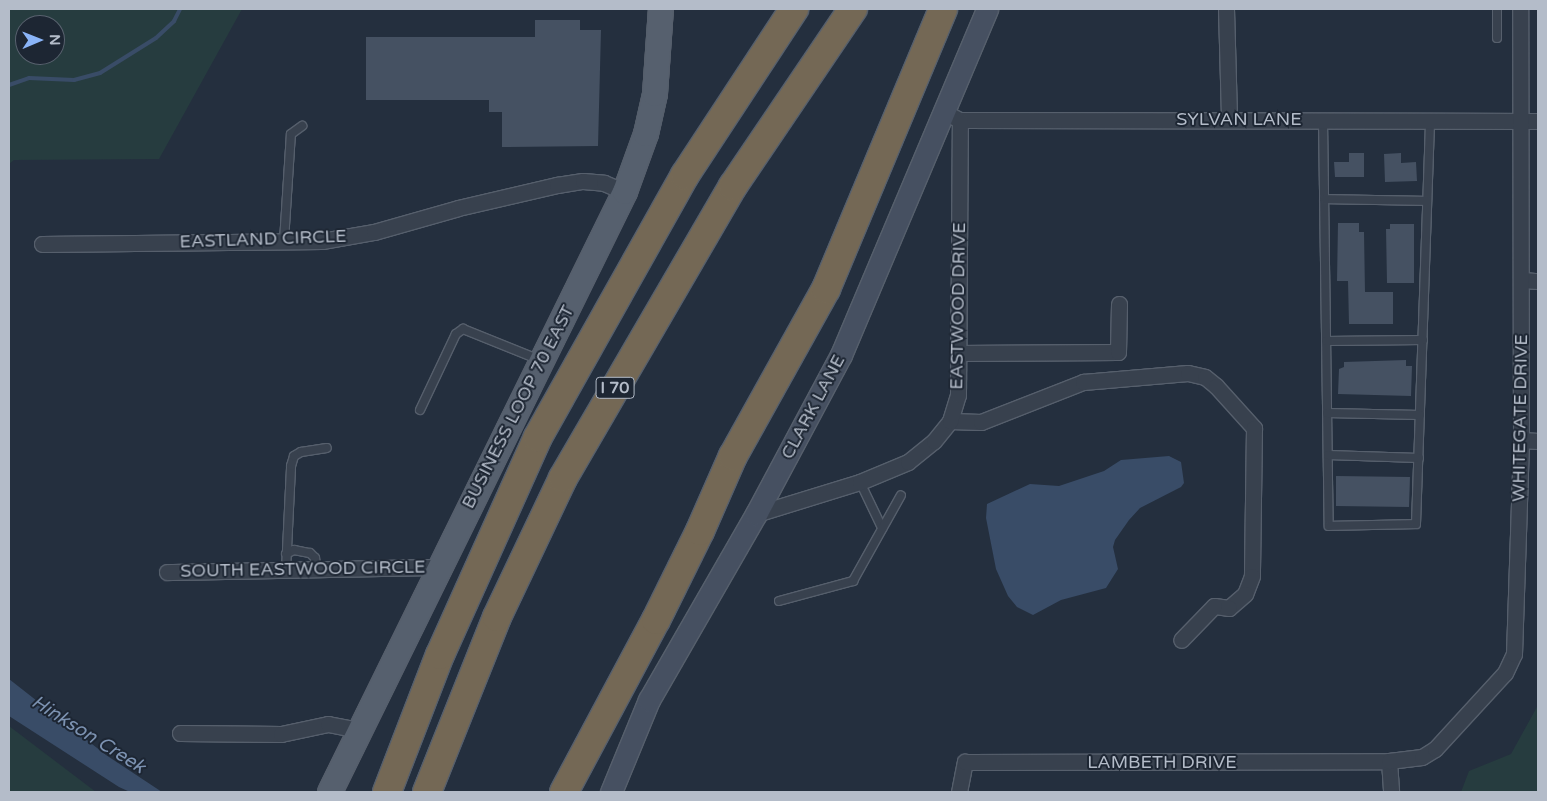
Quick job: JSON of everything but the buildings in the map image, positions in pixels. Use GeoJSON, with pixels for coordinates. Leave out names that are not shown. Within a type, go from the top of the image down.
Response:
{"type":"FeatureCollection","features":[{"type":"Feature","properties":{"kind":"highway","name":"I 70"},"geometry":{"type":"LineString","coordinates":[[388,792],[440,655],[538,436],[685,175],[794,9]]}},
{"type":"Feature","properties":{"kind":"highway","name":"I 70"},"geometry":{"type":"LineString","coordinates":[[427,792],[497,617],[563,478],[733,186],[852,9]]}},
{"type":"Feature","properties":{"kind":"highway"},"geometry":{"type":"LineString","coordinates":[[564,792],[656,620],[733,456],[826,289],[943,9]]}},
{"type":"Feature","properties":{"kind":"main road","name":"BUSINESS LOOP 70 EAST"},"geometry":{"type":"LineString","coordinates":[[330,792],[438,567],[625,192],[646,134],[655,94],[661,9]]}},
{"type":"Feature","properties":{"kind":"street","name":"CLARK LANE"},"geometry":{"type":"LineString","coordinates":[[611,792],[649,700],[756,514],[841,355],[951,116],[987,9]]}},
{"type":"Feature","properties":{"kind":"street"},"geometry":{"type":"LineString","coordinates":[[1226,9],[1229,119]]}},
{"type":"Feature","properties":{"kind":"street","name":"WHITEGATE DRIVE"},"geometry":{"type":"LineString","coordinates":[[1389,761],[1422,757],[1434,749],[1505,673],[1514,654],[1521,440],[1520,9]]}},
{"type":"Feature","properties":{"kind":"street","name":"SYLVAN LANE"},"geometry":{"type":"LineString","coordinates":[[951,116],[1538,120]]}},
{"type":"Feature","properties":{"kind":"street","name":"EASTWOOD DRIVE"},"geometry":{"type":"LineString","coordinates":[[756,514],[860,482],[908,462],[934,441],[950,421],[958,395],[959,353],[951,116]]}},
{"type":"Feature","properties":{"kind":"street","name":"EASTLAND CIRCLE"},"geometry":{"type":"LineString","coordinates":[[42,244],[284,241],[350,237],[458,208],[584,181],[604,183],[625,192]]}},
{"type":"Feature","properties":{"kind":"street"},"geometry":{"type":"LineString","coordinates":[[1522,280],[1538,281]]}},
{"type":"Feature","properties":{"kind":"street"},"geometry":{"type":"LineString","coordinates":[[959,353],[1118,352],[1119,304]]}},
{"type":"Feature","properties":{"kind":"street"},"geometry":{"type":"LineString","coordinates":[[950,421],[981,422],[1083,382],[1188,373],[1205,377],[1216,386],[1254,428],[1252,576],[1240,598],[1229,608],[1214,606],[1181,640]]}},
{"type":"Feature","properties":{"kind":"street"},"geometry":{"type":"LineString","coordinates":[[1521,440],[1538,441]]}},
{"type":"Feature","properties":{"kind":"street","name":"SOUTH EASTWOOD CIRCLE"},"geometry":{"type":"LineString","coordinates":[[167,572],[438,567]]}},
{"type":"Feature","properties":{"kind":"street"},"geometry":{"type":"LineString","coordinates":[[180,732],[280,734],[328,724],[359,730]]}},
{"type":"Feature","properties":{"kind":"street"},"geometry":{"type":"LineString","coordinates":[[1389,761],[1391,792]]}},
{"type":"Feature","properties":{"kind":"street","name":"LAMBETH DRIVE"},"geometry":{"type":"LineString","coordinates":[[959,792],[965,762],[1389,761]]}},
{"type":"Feature","properties":{"kind":"lane"},"geometry":{"type":"LineString","coordinates":[[1496,9],[1497,38]]}},
{"type":"Feature","properties":{"kind":"lane"},"geometry":{"type":"LineString","coordinates":[[1323,120],[1329,526],[1416,524],[1430,120]]}},
{"type":"Feature","properties":{"kind":"lane"},"geometry":{"type":"LineString","coordinates":[[284,241],[291,134],[302,126]]}},
{"type":"Feature","properties":{"kind":"lane"},"geometry":{"type":"LineString","coordinates":[[1324,200],[1427,202]]}},
{"type":"Feature","properties":{"kind":"lane"},"geometry":{"type":"LineString","coordinates":[[420,410],[456,334],[463,329],[541,360]]}},
{"type":"Feature","properties":{"kind":"lane"},"geometry":{"type":"LineString","coordinates":[[1326,341],[1423,340]]}},
{"type":"Feature","properties":{"kind":"lane"},"geometry":{"type":"LineString","coordinates":[[1327,413],[1420,415]]}},
{"type":"Feature","properties":{"kind":"lane"},"geometry":{"type":"LineString","coordinates":[[286,570],[287,496],[294,456],[327,448]]}},
{"type":"Feature","properties":{"kind":"lane"},"geometry":{"type":"LineString","coordinates":[[1328,455],[1419,458]]}},
{"type":"Feature","properties":{"kind":"lane"},"geometry":{"type":"LineString","coordinates":[[860,482],[882,528]]}},
{"type":"Feature","properties":{"kind":"lane"},"geometry":{"type":"LineString","coordinates":[[779,601],[852,580],[901,496]]}},
{"type":"Feature","properties":{"kind":"lane"},"geometry":{"type":"LineString","coordinates":[[286,554],[294,550],[310,553],[315,558],[317,570]]}},
{"type":"Feature","properties":{"kind":"green space"},"geometry":{"type":"Polygon","coordinates":[[[9,9],[242,9],[159,159],[14,160],[9,164],[9,9]]]}},
{"type":"Feature","properties":{"kind":"green space"},"geometry":{"type":"Polygon","coordinates":[[[1538,705],[1538,792],[1461,792],[1469,771],[1511,754],[1538,705]]]}},
{"type":"Feature","properties":{"kind":"green space"},"geometry":{"type":"Polygon","coordinates":[[[9,726],[96,792],[9,792],[9,726]]]}},
{"type":"Feature","properties":{"kind":"water"},"geometry":{"type":"Polygon","coordinates":[[[1169,456],[1181,462],[1184,483],[1181,487],[1140,508],[1129,520],[1115,540],[1113,547],[1118,569],[1106,588],[1061,600],[1033,615],[1017,607],[1008,596],[996,569],[986,518],[987,504],[1030,484],[1059,486],[1104,471],[1121,460],[1169,456]]]}},
{"type":"Feature","properties":{"kind":"water"},"geometry":{"type":"Polygon","coordinates":[[[9,679],[106,755],[162,792],[130,792],[119,787],[9,716],[9,679]]]}},
{"type":"Feature","properties":{"kind":"waterway"},"geometry":{"type":"LineString","coordinates":[[9,85],[29,78],[74,80],[100,73],[156,38],[174,21],[180,9]]}},
{"type":"Feature","properties":{"kind":"water label","name":"Hinkson Creek"},"geometry":{"type":"Point","coordinates":[88,735]}}]}
